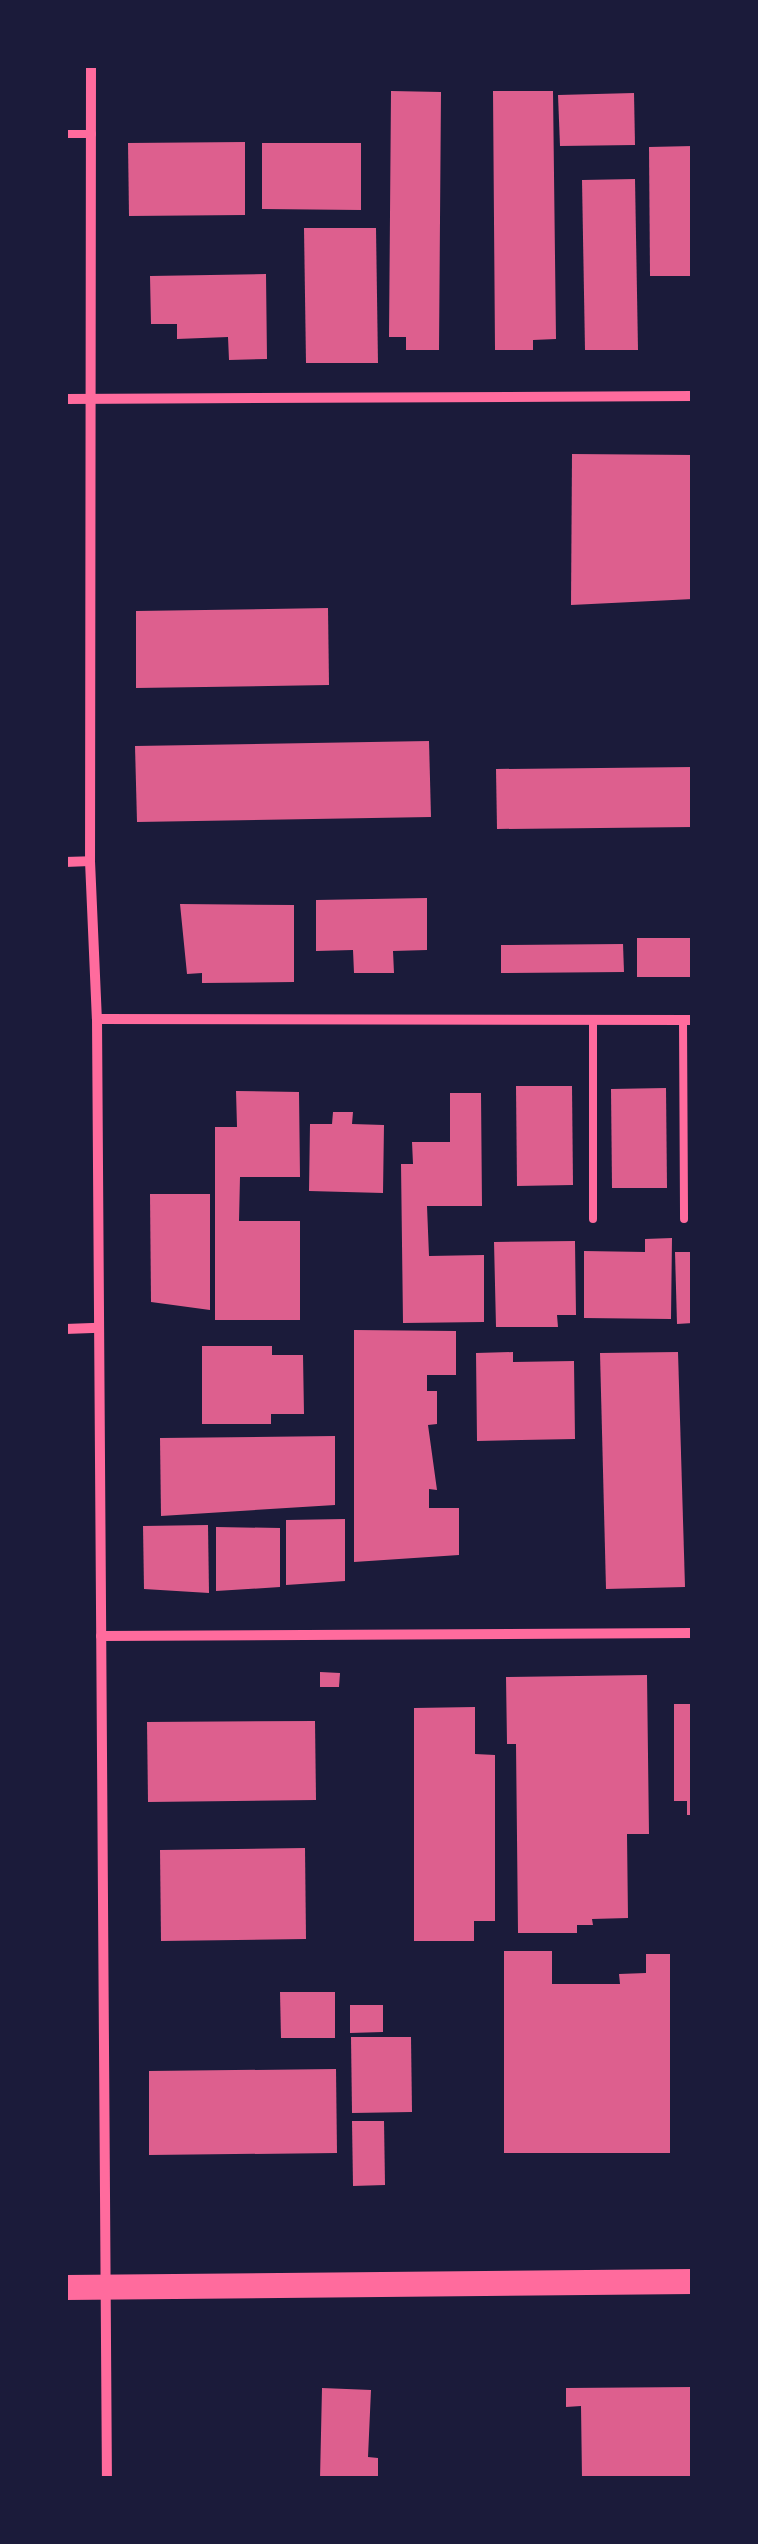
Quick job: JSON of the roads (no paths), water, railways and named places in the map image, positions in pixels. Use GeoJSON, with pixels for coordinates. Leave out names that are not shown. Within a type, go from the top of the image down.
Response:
{"type":"FeatureCollection","features":[{"type":"Feature","properties":{"kind":"main road"},"geometry":{"type":"LineString","coordinates":[[65,2287],[693,2281]]}},
{"type":"Feature","properties":{"kind":"street"},"geometry":{"type":"LineString","coordinates":[[91,65],[90,862],[97,1019],[106,2479]]}},
{"type":"Feature","properties":{"kind":"street"},"geometry":{"type":"LineString","coordinates":[[65,399],[693,396]]}},
{"type":"Feature","properties":{"kind":"street"},"geometry":{"type":"LineString","coordinates":[[65,862],[90,862]]}},
{"type":"Feature","properties":{"kind":"street"},"geometry":{"type":"LineString","coordinates":[[97,1019],[688,1020]]}},
{"type":"Feature","properties":{"kind":"street"},"geometry":{"type":"LineString","coordinates":[[65,1328],[99,1328]]}},
{"type":"Feature","properties":{"kind":"street"},"geometry":{"type":"LineString","coordinates":[[101,1636],[693,1633]]}},
{"type":"Feature","properties":{"kind":"lane"},"geometry":{"type":"LineString","coordinates":[[65,134],[92,134]]}},
{"type":"Feature","properties":{"kind":"lane"},"geometry":{"type":"LineString","coordinates":[[593,1219],[594,1020]]}},
{"type":"Feature","properties":{"kind":"lane"},"geometry":{"type":"LineString","coordinates":[[684,1218],[688,1020]]}}]}
